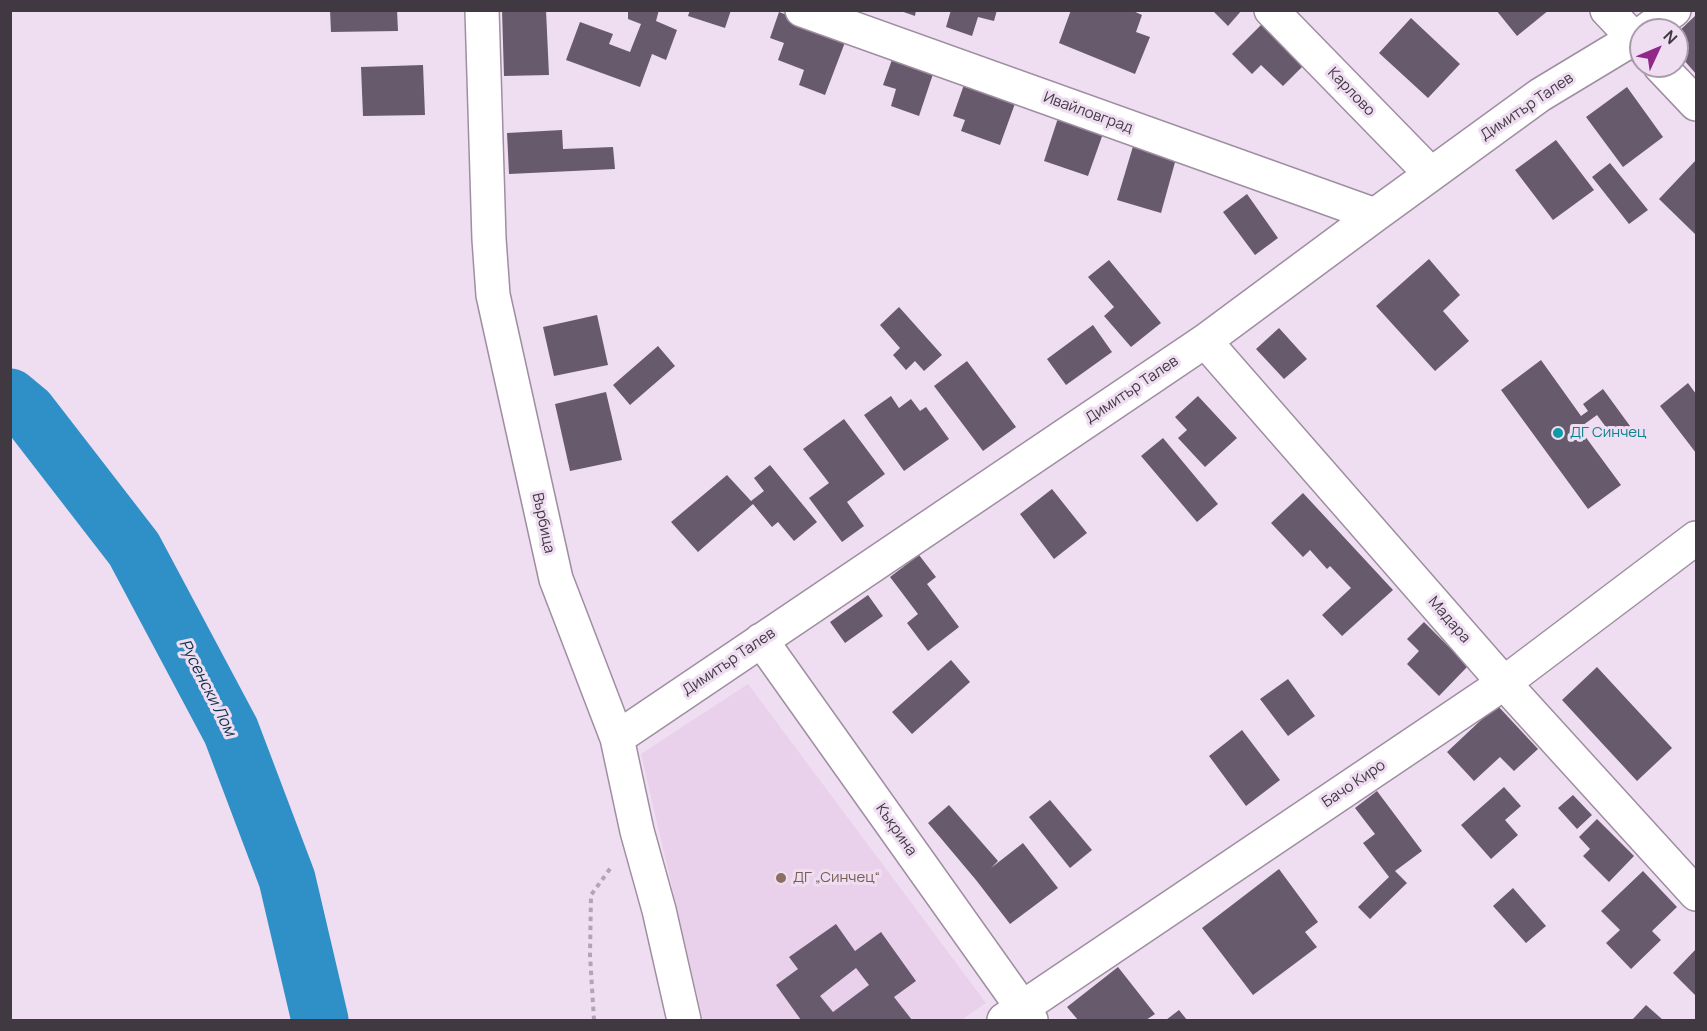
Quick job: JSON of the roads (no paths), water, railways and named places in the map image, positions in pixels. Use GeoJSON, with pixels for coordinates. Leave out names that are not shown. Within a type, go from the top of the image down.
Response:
{"type":"FeatureCollection","features":[{"type":"Feature","properties":{"kind":"street","name":"Върбица"},"geometry":{"type":"LineString","coordinates":[[482,10],[489,239],[493,295],[556,579],[617,738],[637,831],[659,910],[684,1020]]}},
{"type":"Feature","properties":{"kind":"street","name":"Ивайловград"},"geometry":{"type":"LineString","coordinates":[[802,10],[1375,214]]}},
{"type":"Feature","properties":{"kind":"street","name":"Карлово"},"geometry":{"type":"LineString","coordinates":[[1271,10],[1431,174]]}},
{"type":"Feature","properties":{"kind":"street"},"geometry":{"type":"LineString","coordinates":[[1607,10],[1629,27]]}},
{"type":"Feature","properties":{"kind":"street","name":"Димитър Талев"},"geometry":{"type":"LineString","coordinates":[[617,738],[1205,341],[1540,95],[1629,44]]}},
{"type":"Feature","properties":{"kind":"street"},"geometry":{"type":"LineString","coordinates":[[1671,78],[1696,104]]}},
{"type":"Feature","properties":{"kind":"street","name":"Мадара"},"geometry":{"type":"LineString","coordinates":[[1205,341],[1504,683],[1696,894]]}},
{"type":"Feature","properties":{"kind":"street","name":"Бачо Киро"},"geometry":{"type":"LineString","coordinates":[[1019,1016],[1504,683],[1696,538]]}},
{"type":"Feature","properties":{"kind":"street","name":"Къкрина"},"geometry":{"type":"LineString","coordinates":[[760,640],[1019,1016]]}},
{"type":"Feature","properties":{"kind":"waterway","name":"Русенски Лом"},"geometry":{"type":"LineString","coordinates":[[10,397],[28,412],[134,549],[231,731],[287,879],[320,1020]]}},
{"type":"Feature","properties":{"kind":"place","name":"ДГ Синчец"},"geometry":{"type":"Point","coordinates":[1558,433]}},
{"type":"Feature","properties":{"kind":"place","name":"ДГ „Синчец“"},"geometry":{"type":"Point","coordinates":[781,878]}}]}
